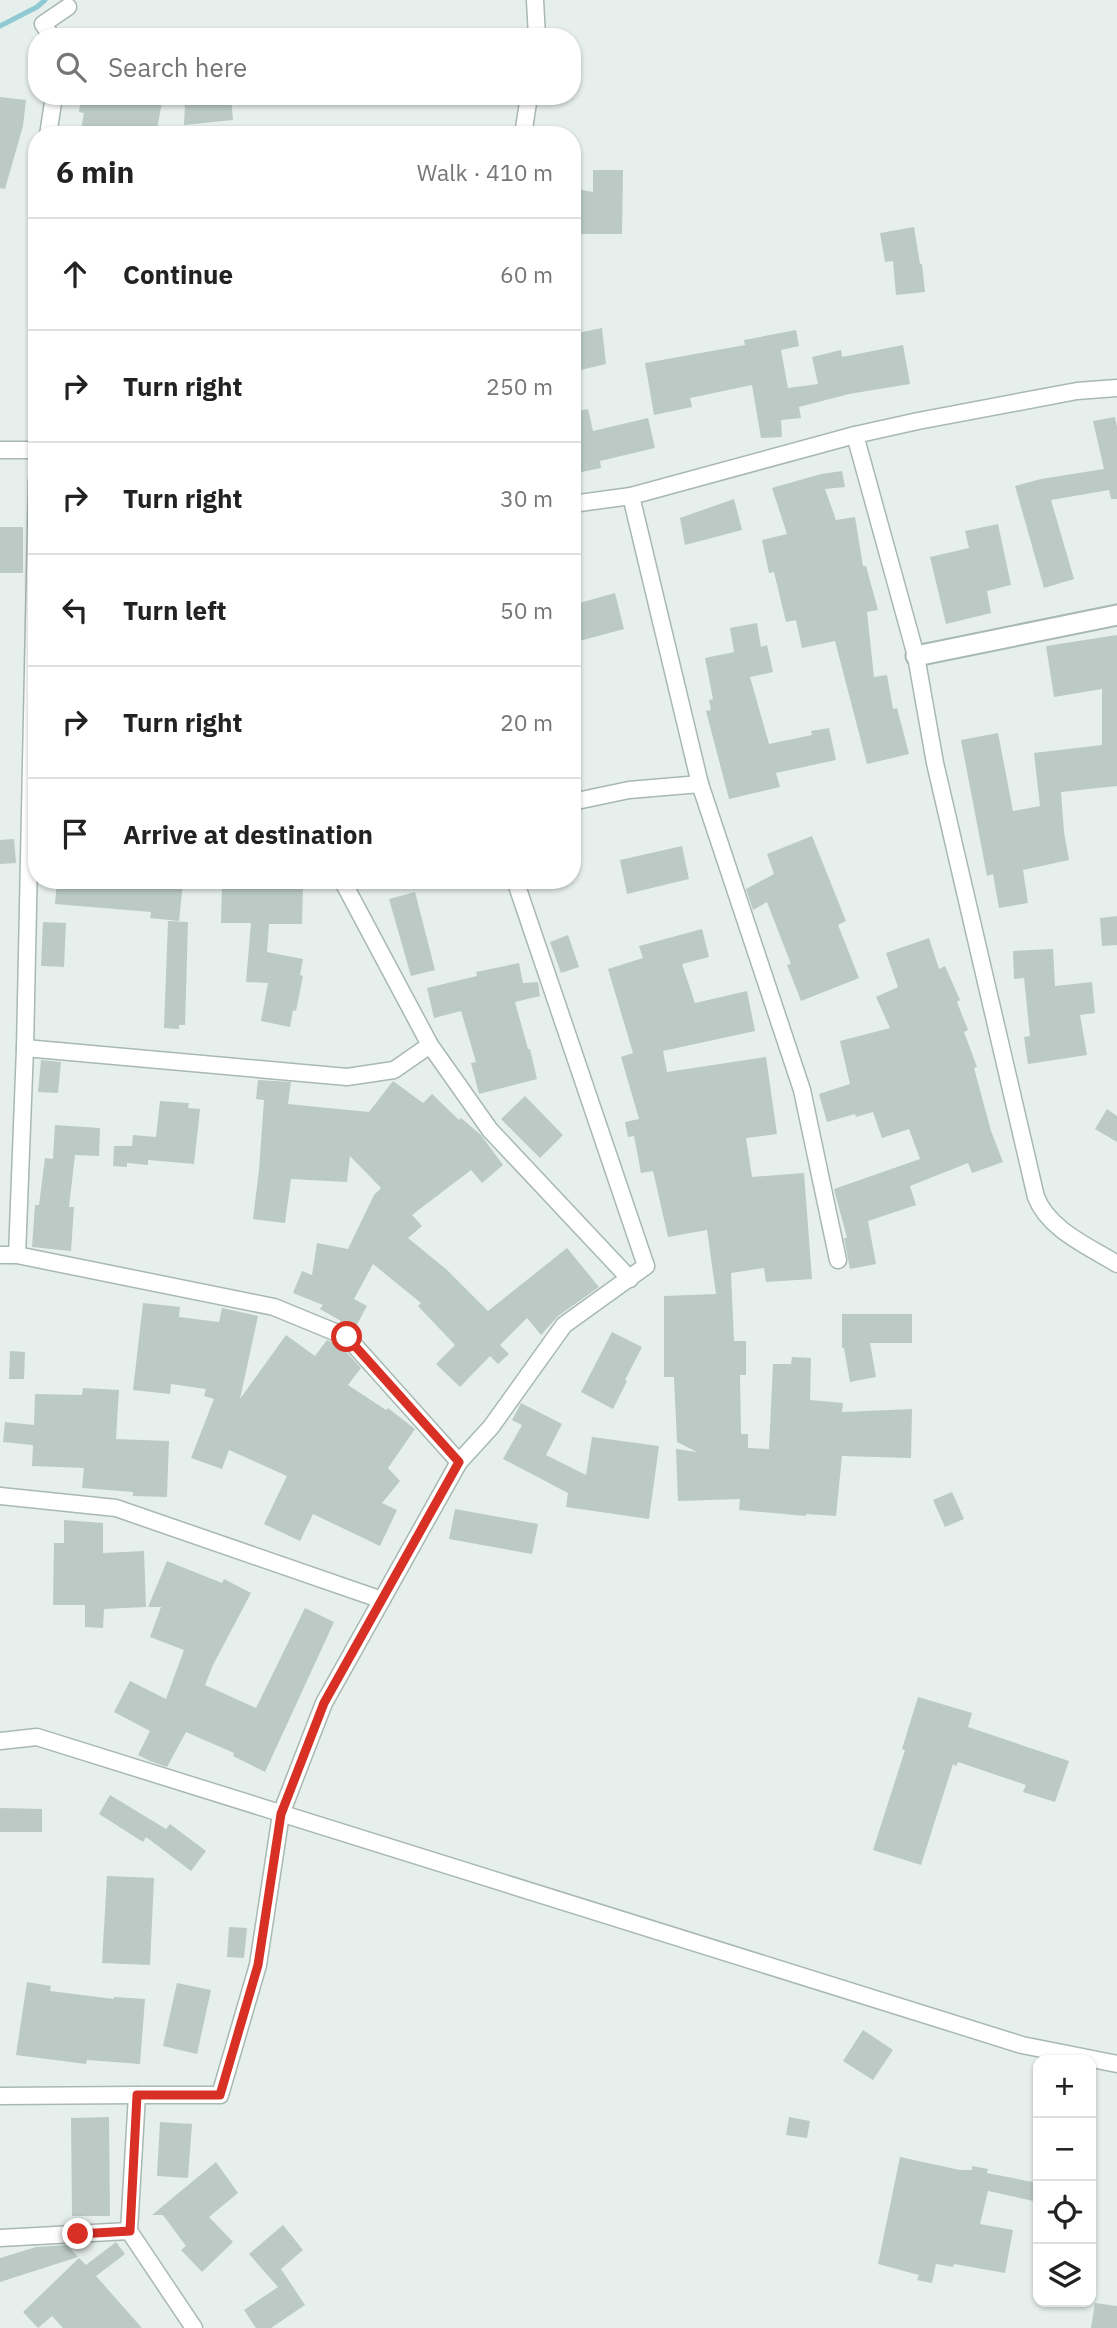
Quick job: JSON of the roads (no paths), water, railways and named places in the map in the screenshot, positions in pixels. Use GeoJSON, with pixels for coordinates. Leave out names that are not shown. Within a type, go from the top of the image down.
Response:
{"type":"FeatureCollection","features":[{"type":"Feature","properties":{"kind":"street"},"geometry":{"type":"LineString","coordinates":[[535,0],[537,28]]}},
{"type":"Feature","properties":{"kind":"street"},"geometry":{"type":"LineString","coordinates":[[46,28],[43,24],[68,8]]}},
{"type":"Feature","properties":{"kind":"street"},"geometry":{"type":"LineString","coordinates":[[49,126],[53,105]]}},
{"type":"Feature","properties":{"kind":"street"},"geometry":{"type":"LineString","coordinates":[[524,126],[528,105]]}},
{"type":"Feature","properties":{"kind":"street"},"geometry":{"type":"LineString","coordinates":[[581,503],[631,496],[855,435],[1077,391],[1117,388]]}},
{"type":"Feature","properties":{"kind":"street"},"geometry":{"type":"LineString","coordinates":[[855,435],[916,656],[935,763],[1036,1197],[1041,1211],[1052,1223],[1117,1265]]}},
{"type":"Feature","properties":{"kind":"street"},"geometry":{"type":"LineString","coordinates":[[0,450],[28,450]]}},
{"type":"Feature","properties":{"kind":"street"},"geometry":{"type":"LineString","coordinates":[[631,496],[700,784],[802,1090],[838,1260]]}},
{"type":"Feature","properties":{"kind":"street"},"geometry":{"type":"LineString","coordinates":[[916,656],[1117,615]]}},
{"type":"Feature","properties":{"kind":"street"},"geometry":{"type":"LineString","coordinates":[[581,800],[629,790],[700,784]]}},
{"type":"Feature","properties":{"kind":"street"},"geometry":{"type":"LineString","coordinates":[[17,1255],[28,889]]}},
{"type":"Feature","properties":{"kind":"street"},"geometry":{"type":"LineString","coordinates":[[347,889],[430,1045],[490,1130],[629,1279]]}},
{"type":"Feature","properties":{"kind":"street"},"geometry":{"type":"LineString","coordinates":[[0,2096],[220,2095],[258,1965],[281,1814],[324,1703],[459,1462],[491,1427],[564,1325],[646,1266],[518,889]]}},
{"type":"Feature","properties":{"kind":"street"},"geometry":{"type":"LineString","coordinates":[[25,1048],[346,1077],[394,1070],[430,1045]]}},
{"type":"Feature","properties":{"kind":"street"},"geometry":{"type":"LineString","coordinates":[[0,1255],[17,1255],[274,1307],[313,1321],[347,1337],[459,1462]]}},
{"type":"Feature","properties":{"kind":"street"},"geometry":{"type":"LineString","coordinates":[[0,1496],[116,1508],[382,1600]]}},
{"type":"Feature","properties":{"kind":"street"},"geometry":{"type":"LineString","coordinates":[[0,1741],[37,1737],[1022,2045],[1117,2064]]}},
{"type":"Feature","properties":{"kind":"street"},"geometry":{"type":"LineString","coordinates":[[137,2095],[130,2231],[194,2328]]}},
{"type":"Feature","properties":{"kind":"street"},"geometry":{"type":"LineString","coordinates":[[0,2238],[130,2231]]}},
{"type":"Feature","properties":{"kind":"waterway"},"geometry":{"type":"LineString","coordinates":[[0,26],[45,0]]}}]}
